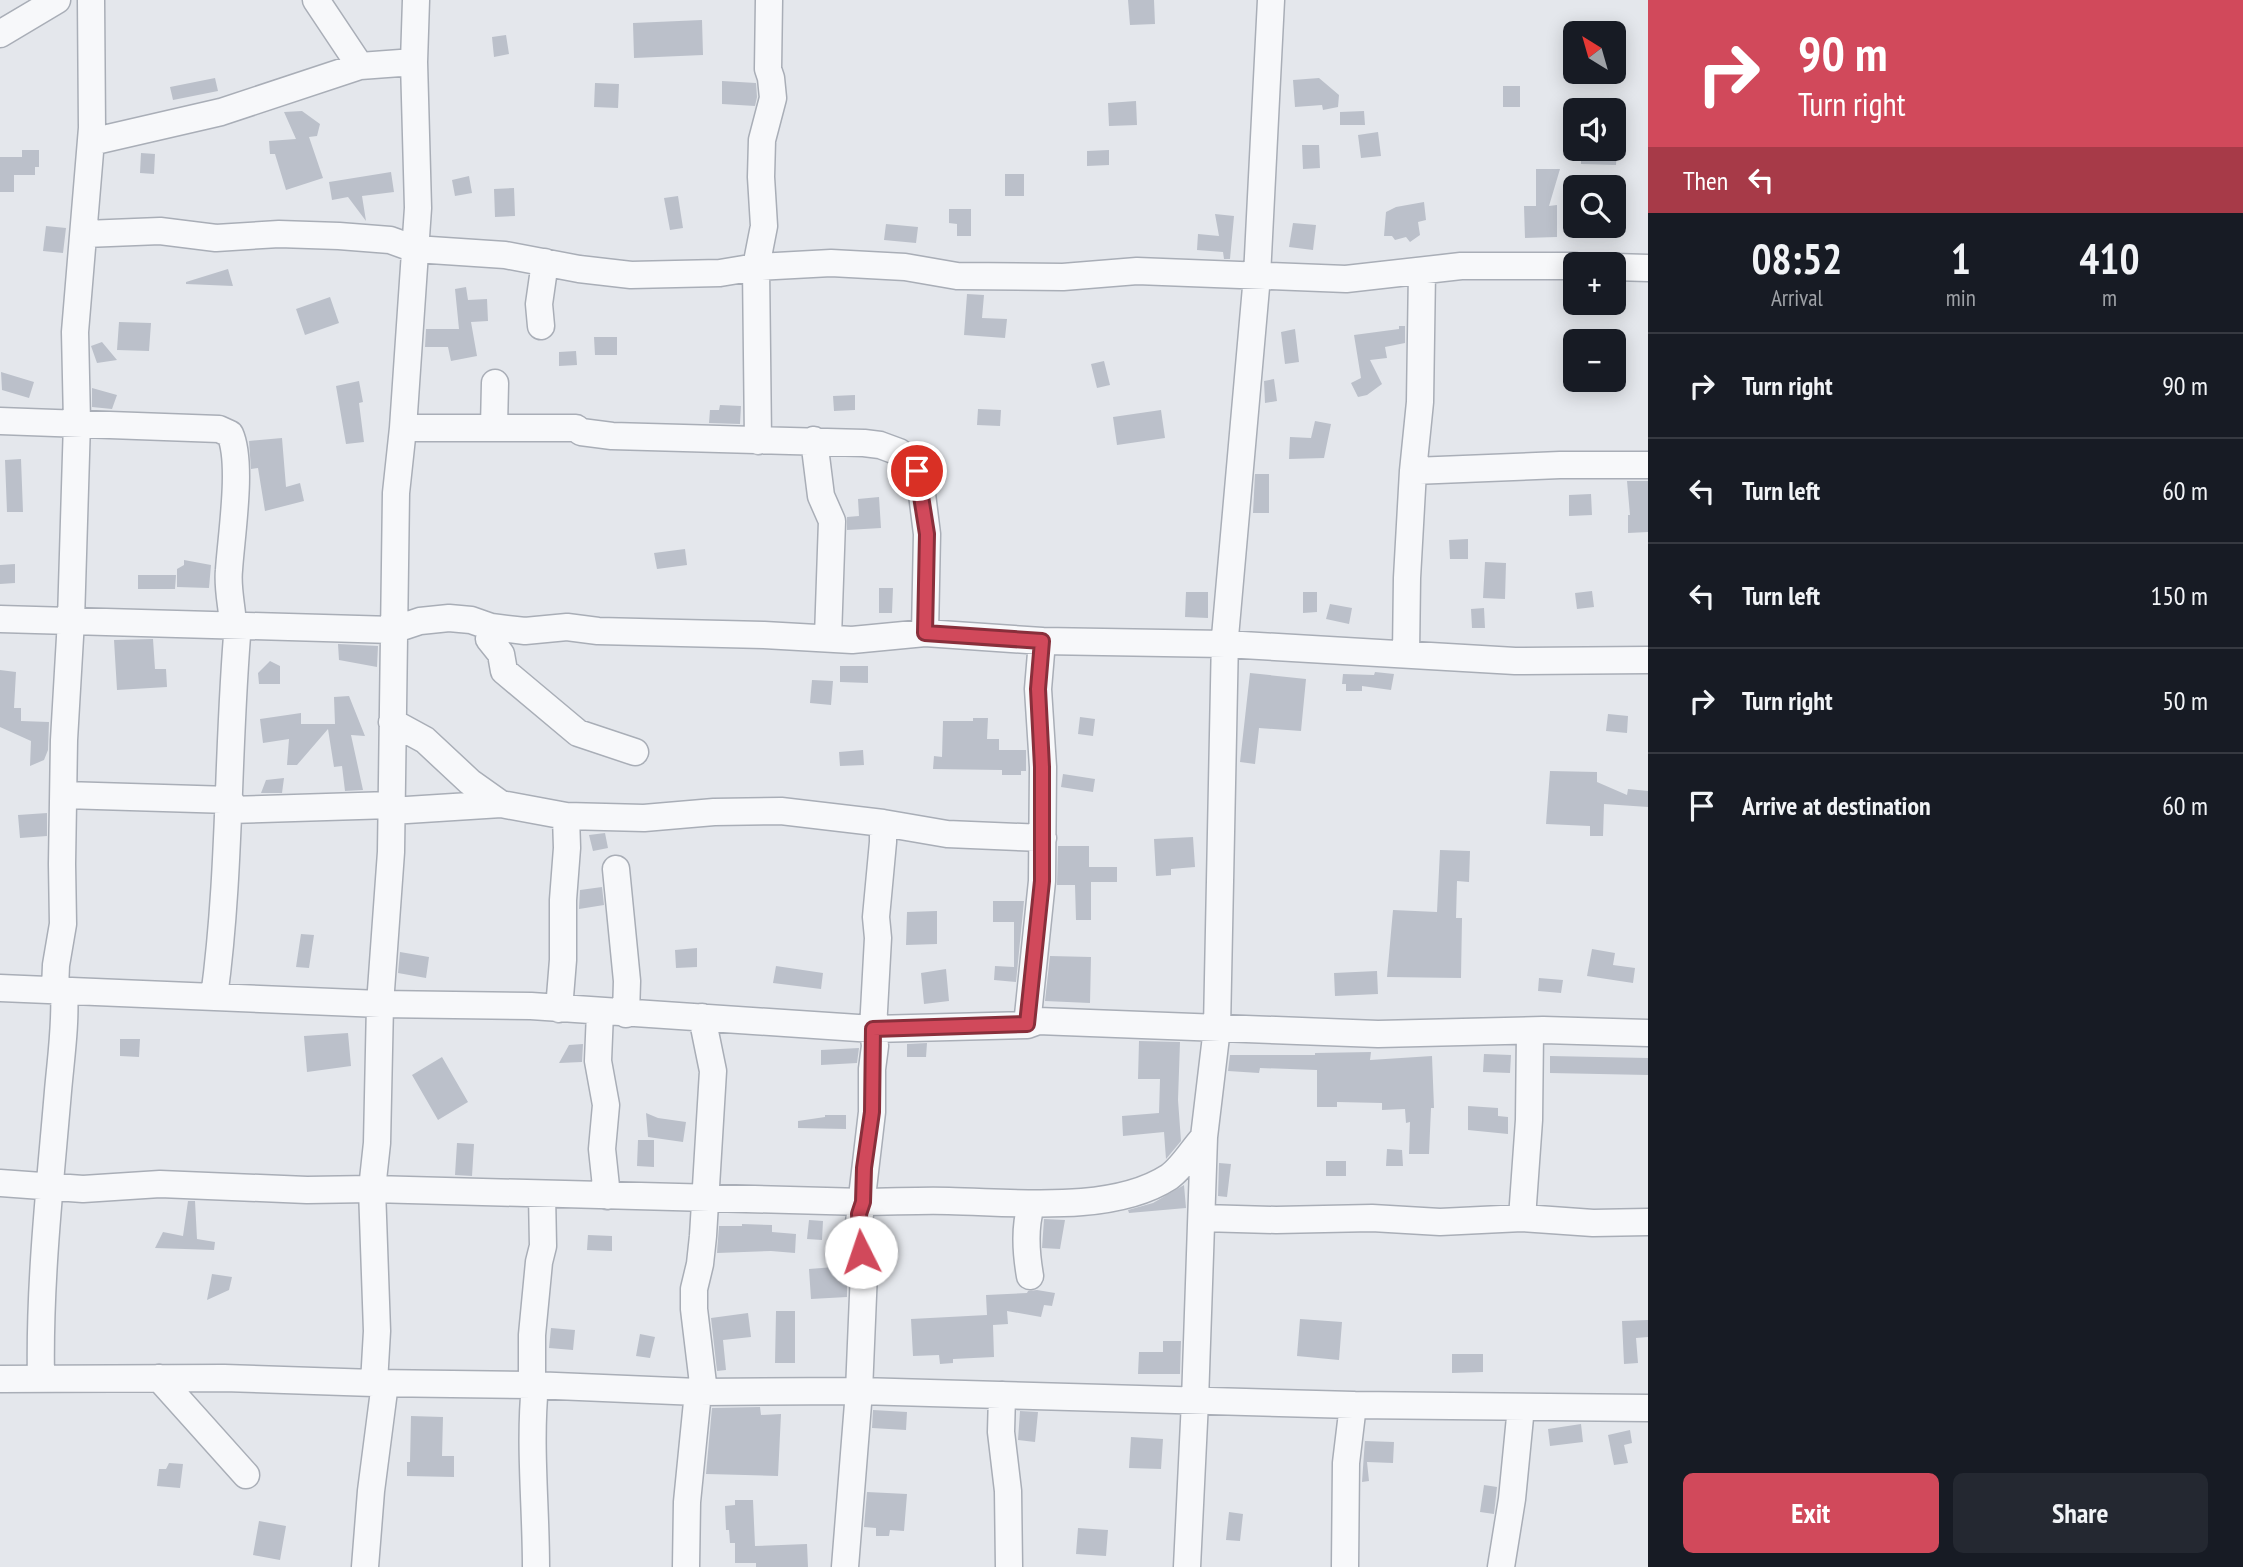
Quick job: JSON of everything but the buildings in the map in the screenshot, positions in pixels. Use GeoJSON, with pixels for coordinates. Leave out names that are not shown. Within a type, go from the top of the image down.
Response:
{"type":"FeatureCollection","features":[{"type":"Feature","properties":{"kind":"street"},"geometry":{"type":"LineString","coordinates":[[0,34],[57,0]]}},
{"type":"Feature","properties":{"kind":"street"},"geometry":{"type":"LineString","coordinates":[[41,1379],[40,1328],[66,1021],[56,965],[63,924],[64,740],[71,621],[77,422],[75,332],[91,142],[91,0]]}},
{"type":"Feature","properties":{"kind":"street"},"geometry":{"type":"LineString","coordinates":[[316,0],[360,66]]}},
{"type":"Feature","properties":{"kind":"street"},"geometry":{"type":"LineString","coordinates":[[365,1567],[380,1383],[372,1189],[377,1143],[380,1004],[386,951],[391,808],[396,493],[418,208],[414,62],[416,0]]}},
{"type":"Feature","properties":{"kind":"street"},"geometry":{"type":"LineString","coordinates":[[758,441],[756,267],[764,226],[762,140],[773,98],[768,69],[768,0]]}},
{"type":"Feature","properties":{"kind":"street"},"geometry":{"type":"LineString","coordinates":[[1187,1567],[1203,1137],[1217,1028],[1225,644],[1257,276],[1271,0]]}},
{"type":"Feature","properties":{"kind":"street"},"geometry":{"type":"LineString","coordinates":[[91,142],[221,113],[360,66],[414,62]]}},
{"type":"Feature","properties":{"kind":"street"},"geometry":{"type":"LineString","coordinates":[[85,234],[160,230],[216,238],[279,233],[339,236],[390,240],[415,249],[505,255],[579,269],[632,275],[720,273],[756,267],[831,263],[905,267],[957,276],[1063,278],[1137,271],[1346,279],[1461,266],[1563,266]]}},
{"type":"Feature","properties":{"kind":"street"},"geometry":{"type":"LineString","coordinates":[[541,326],[539,304],[545,262]]}},
{"type":"Feature","properties":{"kind":"street"},"geometry":{"type":"LineString","coordinates":[[1626,267],[1648,268]]}},
{"type":"Feature","properties":{"kind":"street"},"geometry":{"type":"LineString","coordinates":[[1406,654],[1407,578],[1420,402],[1422,271]]}},
{"type":"Feature","properties":{"kind":"street"},"geometry":{"type":"LineString","coordinates":[[494,427],[495,383]]}},
{"type":"Feature","properties":{"kind":"street"},"geometry":{"type":"LineString","coordinates":[[0,421],[219,429],[230,434],[234,453],[234,525],[228,573],[235,624],[230,805],[214,997]]}},
{"type":"Feature","properties":{"kind":"street"},"geometry":{"type":"LineString","coordinates":[[403,428],[576,428],[581,432],[612,436],[880,444],[899,452],[911,461],[917,471],[927,534],[925,633]]}},
{"type":"Feature","properties":{"kind":"street"},"geometry":{"type":"LineString","coordinates":[[814,440],[821,496],[832,521],[828,637]]}},
{"type":"Feature","properties":{"kind":"street"},"geometry":{"type":"LineString","coordinates":[[1413,471],[1560,465],[1648,465]]}},
{"type":"Feature","properties":{"kind":"street"},"geometry":{"type":"LineString","coordinates":[[0,619],[393,630],[419,621],[449,618],[526,631],[567,627],[598,631],[862,640],[925,633],[1042,641],[1225,644],[1515,661],[1648,660]]}},
{"type":"Feature","properties":{"kind":"street"},"geometry":{"type":"LineString","coordinates":[[491,627],[489,639],[501,654],[504,671],[578,733],[635,752]]}},
{"type":"Feature","properties":{"kind":"street"},"geometry":{"type":"LineString","coordinates":[[1027,1024],[1042,881],[1042,767],[1038,689],[1042,641]]}},
{"type":"Feature","properties":{"kind":"street"},"geometry":{"type":"LineString","coordinates":[[392,722],[425,740],[470,782],[501,804]]}},
{"type":"Feature","properties":{"kind":"street"},"geometry":{"type":"LineString","coordinates":[[64,795],[230,805],[391,808],[501,804],[566,816],[643,818],[782,811],[883,822],[947,834],[1043,838]]}},
{"type":"Feature","properties":{"kind":"street"},"geometry":{"type":"LineString","coordinates":[[558,1009],[564,960],[566,816]]}},
{"type":"Feature","properties":{"kind":"street"},"geometry":{"type":"LineString","coordinates":[[845,1567],[859,1391],[864,1272],[858,1231],[872,1112],[878,938],[876,918],[883,822]]}},
{"type":"Feature","properties":{"kind":"street"},"geometry":{"type":"LineString","coordinates":[[607,1196],[602,1149],[606,1105],[598,1061],[613,1013],[627,981],[616,869]]}},
{"type":"Feature","properties":{"kind":"street"},"geometry":{"type":"LineString","coordinates":[[0,988],[380,1004],[531,1006],[873,1029],[1027,1024],[1038,1021],[1378,1034],[1530,1031],[1648,1033]]}},
{"type":"Feature","properties":{"kind":"street"},"geometry":{"type":"LineString","coordinates":[[686,1567],[687,1502],[701,1392],[694,1289],[703,1236],[713,1071],[702,1017]]}},
{"type":"Feature","properties":{"kind":"street"},"geometry":{"type":"LineString","coordinates":[[1522,1218],[1529,1119],[1530,1031]]}},
{"type":"Feature","properties":{"kind":"street"},"geometry":{"type":"LineString","coordinates":[[0,1183],[83,1189],[160,1184],[307,1190],[372,1189],[863,1202],[944,1200],[1031,1206],[1101,1200],[1159,1183],[1172,1175],[1203,1137]]}},
{"type":"Feature","properties":{"kind":"street"},"geometry":{"type":"LineString","coordinates":[[536,1567],[532,1335],[543,1246],[542,1194]]}},
{"type":"Feature","properties":{"kind":"street"},"geometry":{"type":"LineString","coordinates":[[1030,1276],[1027,1236],[1031,1206]]}},
{"type":"Feature","properties":{"kind":"street"},"geometry":{"type":"LineString","coordinates":[[1202,1218],[1284,1220],[1373,1217],[1440,1222],[1522,1218],[1593,1223],[1648,1222]]}},
{"type":"Feature","properties":{"kind":"street"},"geometry":{"type":"LineString","coordinates":[[159,1378],[246,1475]]}},
{"type":"Feature","properties":{"kind":"street"},"geometry":{"type":"LineString","coordinates":[[0,1379],[159,1378],[533,1385],[701,1392],[859,1391],[1353,1405],[1648,1408]]}},
{"type":"Feature","properties":{"kind":"street"},"geometry":{"type":"LineString","coordinates":[[1002,1395],[1001,1432],[1008,1491],[1009,1567]]}},
{"type":"Feature","properties":{"kind":"street"},"geometry":{"type":"LineString","coordinates":[[1345,1567],[1346,1463],[1353,1405]]}},
{"type":"Feature","properties":{"kind":"street"},"geometry":{"type":"LineString","coordinates":[[1501,1567],[1521,1407]]}},
{"type":"Feature","properties":{"kind":"route"},"geometry":{"type":"LineString","coordinates":[[861,1252],[858,1231],[872,1112],[875,1046],[873,1029],[1027,1024],[1042,881],[1042,767],[1038,689],[1042,641],[925,633],[927,534],[917,471]]}}]}
